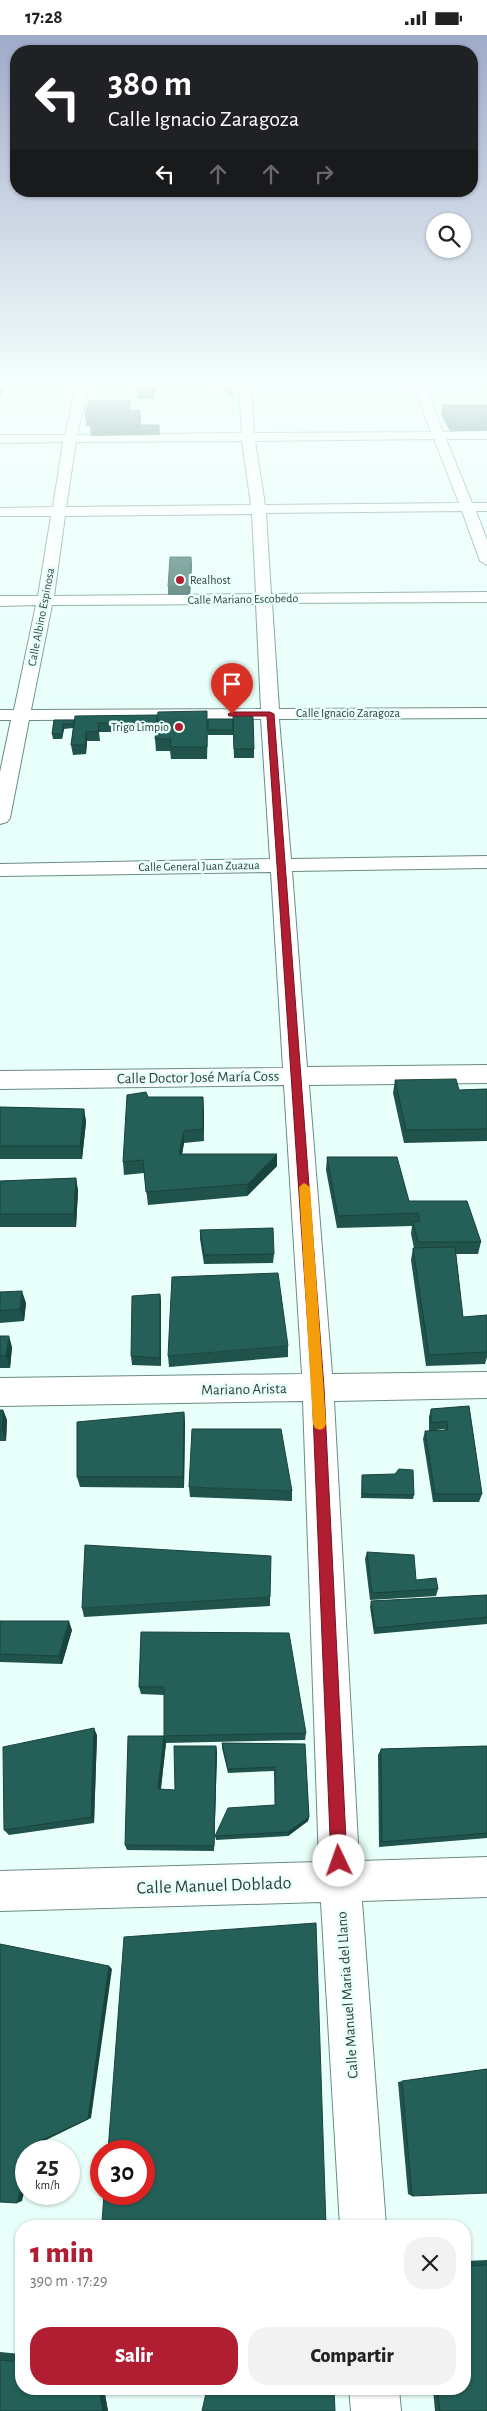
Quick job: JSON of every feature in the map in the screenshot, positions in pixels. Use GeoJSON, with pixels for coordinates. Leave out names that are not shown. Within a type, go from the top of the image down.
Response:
{"type":"FeatureCollection","features":[{"type":"Feature","properties":{"kind":"street","name":"Calle Albino Espinosa"},"geometry":{"type":"LineString","coordinates":[[0,817],[45,601],[60,498]]}},
{"type":"Feature","properties":{"kind":"street","name":"Calle Manuel Maria del Llano"},"geometry":{"type":"LineString","coordinates":[[257,498],[265,599],[270,714],[318,1388],[340,1881],[363,2220]]}},
{"type":"Feature","properties":{"kind":"street"},"geometry":{"type":"LineString","coordinates":[[465,498],[487,561]]}},
{"type":"Feature","properties":{"kind":"street"},"geometry":{"type":"LineString","coordinates":[[0,513],[487,507]]}},
{"type":"Feature","properties":{"kind":"street","name":"Calle Mariano Escobedo"},"geometry":{"type":"LineString","coordinates":[[0,601],[487,597]]}},
{"type":"Feature","properties":{"kind":"street","name":"Calle Ignacio Zaragoza"},"geometry":{"type":"LineString","coordinates":[[0,715],[487,713]]}},
{"type":"Feature","properties":{"kind":"street","name":"Calle General Juan Zuazua"},"geometry":{"type":"LineString","coordinates":[[0,871],[487,862]]}},
{"type":"Feature","properties":{"kind":"street","name":"Calle Doctor José María Coss"},"geometry":{"type":"LineString","coordinates":[[0,1080],[487,1074]]}},
{"type":"Feature","properties":{"kind":"street","name":"Mariano Arista"},"geometry":{"type":"LineString","coordinates":[[0,1392],[487,1385]]}},
{"type":"Feature","properties":{"kind":"street","name":"Calle Manuel Doblado"},"geometry":{"type":"LineString","coordinates":[[0,1891],[487,1877]]}},
{"type":"Feature","properties":{"kind":"street"},"geometry":{"type":"LineString","coordinates":[[375,2395],[376,2411]]}},
{"type":"Feature","properties":{"kind":"building","name":"Realhost"},"geometry":{"type":"Polygon","coordinates":[[[170,557],[191,557],[189,586],[168,587],[170,557]]]}},
{"type":"Feature","properties":{"kind":"building"},"geometry":{"type":"Polygon","coordinates":[[[207,711],[207,747],[170,747],[171,739],[155,739],[158,712],[207,711]]]}},
{"type":"Feature","properties":{"kind":"building"},"geometry":{"type":"Polygon","coordinates":[[[233,714],[245,714],[253,717],[254,749],[234,749],[233,714]]]}},
{"type":"Feature","properties":{"kind":"building"},"geometry":{"type":"Polygon","coordinates":[[[157,715],[157,723],[98,723],[99,731],[86,732],[85,745],[71,745],[75,716],[157,715]]]}},
{"type":"Feature","properties":{"kind":"building"},"geometry":{"type":"Polygon","coordinates":[[[208,719],[233,719],[233,730],[208,730],[208,719]]]}},
{"type":"Feature","properties":{"kind":"building"},"geometry":{"type":"Polygon","coordinates":[[[54,720],[74,720],[74,724],[63,724],[62,734],[52,734],[54,720]]]}},
{"type":"Feature","properties":{"kind":"building"},"geometry":{"type":"Polygon","coordinates":[[[456,1079],[459,1090],[487,1089],[487,1129],[406,1130],[395,1080],[456,1079]]]}},
{"type":"Feature","properties":{"kind":"building"},"geometry":{"type":"Polygon","coordinates":[[[146,1092],[148,1097],[203,1097],[203,1129],[184,1131],[179,1154],[277,1154],[248,1184],[146,1192],[143,1160],[123,1162],[127,1095],[146,1092]]]}},
{"type":"Feature","properties":{"kind":"building"},"geometry":{"type":"Polygon","coordinates":[[[0,1107],[84,1109],[80,1146],[0,1146],[0,1107]]]}},
{"type":"Feature","properties":{"kind":"building"},"geometry":{"type":"Polygon","coordinates":[[[327,1157],[397,1157],[409,1201],[467,1201],[481,1242],[418,1242],[413,1222],[420,1221],[418,1213],[338,1216],[327,1157]]]}},
{"type":"Feature","properties":{"kind":"building"},"geometry":{"type":"Polygon","coordinates":[[[76,1178],[74,1214],[0,1214],[0,1181],[76,1178]]]}},
{"type":"Feature","properties":{"kind":"building"},"geometry":{"type":"Polygon","coordinates":[[[273,1228],[274,1254],[204,1255],[200,1230],[273,1228]]]}},
{"type":"Feature","properties":{"kind":"building"},"geometry":{"type":"Polygon","coordinates":[[[455,1247],[463,1317],[487,1315],[487,1352],[429,1355],[413,1248],[455,1247]]]}},
{"type":"Feature","properties":{"kind":"building"},"geometry":{"type":"Polygon","coordinates":[[[278,1273],[288,1346],[168,1356],[172,1277],[278,1273]]]}},
{"type":"Feature","properties":{"kind":"building"},"geometry":{"type":"Polygon","coordinates":[[[22,1291],[20,1309],[0,1311],[0,1292],[22,1291]]]}},
{"type":"Feature","properties":{"kind":"building"},"geometry":{"type":"Polygon","coordinates":[[[160,1294],[160,1358],[131,1356],[132,1296],[160,1294]]]}},
{"type":"Feature","properties":{"kind":"building"},"geometry":{"type":"Polygon","coordinates":[[[0,1336],[9,1336],[6,1356],[0,1356],[0,1336]]]}},
{"type":"Feature","properties":{"kind":"building"},"geometry":{"type":"Polygon","coordinates":[[[469,1406],[482,1494],[435,1494],[425,1431],[448,1430],[447,1421],[431,1423],[431,1409],[469,1406]]]}},
{"type":"Feature","properties":{"kind":"building"},"geometry":{"type":"Polygon","coordinates":[[[0,1410],[3,1410],[2,1430],[0,1430],[0,1410]]]}},
{"type":"Feature","properties":{"kind":"building"},"geometry":{"type":"Polygon","coordinates":[[[184,1412],[183,1477],[77,1477],[77,1422],[184,1412]]]}},
{"type":"Feature","properties":{"kind":"building"},"geometry":{"type":"Polygon","coordinates":[[[192,1429],[281,1429],[292,1491],[189,1487],[192,1429]]]}},
{"type":"Feature","properties":{"kind":"building"},"geometry":{"type":"Polygon","coordinates":[[[399,1469],[413,1470],[414,1495],[362,1494],[362,1475],[395,1474],[399,1469]]]}},
{"type":"Feature","properties":{"kind":"building"},"geometry":{"type":"Polygon","coordinates":[[[85,1545],[271,1556],[270,1597],[82,1608],[85,1545]]]}},
{"type":"Feature","properties":{"kind":"building"},"geometry":{"type":"Polygon","coordinates":[[[367,1552],[414,1555],[416,1580],[436,1578],[438,1589],[372,1593],[367,1552]]]}},
{"type":"Feature","properties":{"kind":"building"},"geometry":{"type":"Polygon","coordinates":[[[487,1595],[487,1617],[375,1628],[371,1601],[487,1595]]]}},
{"type":"Feature","properties":{"kind":"building"},"geometry":{"type":"Polygon","coordinates":[[[0,1621],[69,1621],[59,1656],[0,1654],[0,1621]]]}},
{"type":"Feature","properties":{"kind":"building"},"geometry":{"type":"Polygon","coordinates":[[[141,1632],[289,1633],[306,1733],[164,1736],[164,1687],[139,1687],[141,1632]]]}},
{"type":"Feature","properties":{"kind":"building"},"geometry":{"type":"Polygon","coordinates":[[[94,1728],[91,1817],[4,1830],[3,1747],[94,1728]]]}},
{"type":"Feature","properties":{"kind":"building"},"geometry":{"type":"Polygon","coordinates":[[[128,1736],[164,1736],[158,1789],[175,1790],[174,1746],[216,1746],[214,1846],[125,1845],[128,1736]]]}},
{"type":"Feature","properties":{"kind":"building"},"geometry":{"type":"Polygon","coordinates":[[[222,1743],[305,1744],[309,1817],[288,1832],[215,1836],[228,1808],[275,1805],[275,1767],[228,1769],[222,1743]]]}},
{"type":"Feature","properties":{"kind":"building"},"geometry":{"type":"Polygon","coordinates":[[[487,1746],[487,1833],[382,1842],[381,1749],[487,1746]]]}},
{"type":"Feature","properties":{"kind":"building"},"geometry":{"type":"Polygon","coordinates":[[[316,1923],[326,2220],[102,2220],[103,2205],[155,2205],[155,2140],[109,2140],[124,1937],[316,1923]]]}},
{"type":"Feature","properties":{"kind":"building"},"geometry":{"type":"Polygon","coordinates":[[[0,1944],[109,1966],[88,2119],[42,2140],[15,2140],[15,2203],[0,2202],[0,1944]]]}},
{"type":"Feature","properties":{"kind":"building"},"geometry":{"type":"Polygon","coordinates":[[[487,2069],[487,2193],[412,2196],[402,2081],[487,2069]]]}},
{"type":"Feature","properties":{"kind":"building"},"geometry":{"type":"Polygon","coordinates":[[[487,2265],[487,2411],[440,2411],[438,2395],[471,2395],[471,2266],[487,2265]]]}},
{"type":"Feature","properties":{"kind":"building"},"geometry":{"type":"Polygon","coordinates":[[[0,2360],[15,2361],[15,2395],[100,2395],[103,2411],[0,2411],[0,2360]]]}},
{"type":"Feature","properties":{"kind":"building"},"geometry":{"type":"Polygon","coordinates":[[[206,2395],[334,2395],[335,2411],[202,2411],[206,2395]]]}},
{"type":"Feature","properties":{"kind":"slow traffic"},"geometry":{"type":"LineString","coordinates":[[304,1187],[320,1424]]}},
{"type":"Feature","properties":{"kind":"place","name":"Realhost"},"geometry":{"type":"Point","coordinates":[180,580]}},
{"type":"Feature","properties":{"kind":"place","name":"Trigo Limpio"},"geometry":{"type":"Point","coordinates":[179,727]}},
{"type":"Feature","properties":{"kind":"route"},"geometry":{"type":"LineString","coordinates":[[232,714],[270,714],[318,1388],[339,1861]]}}]}
